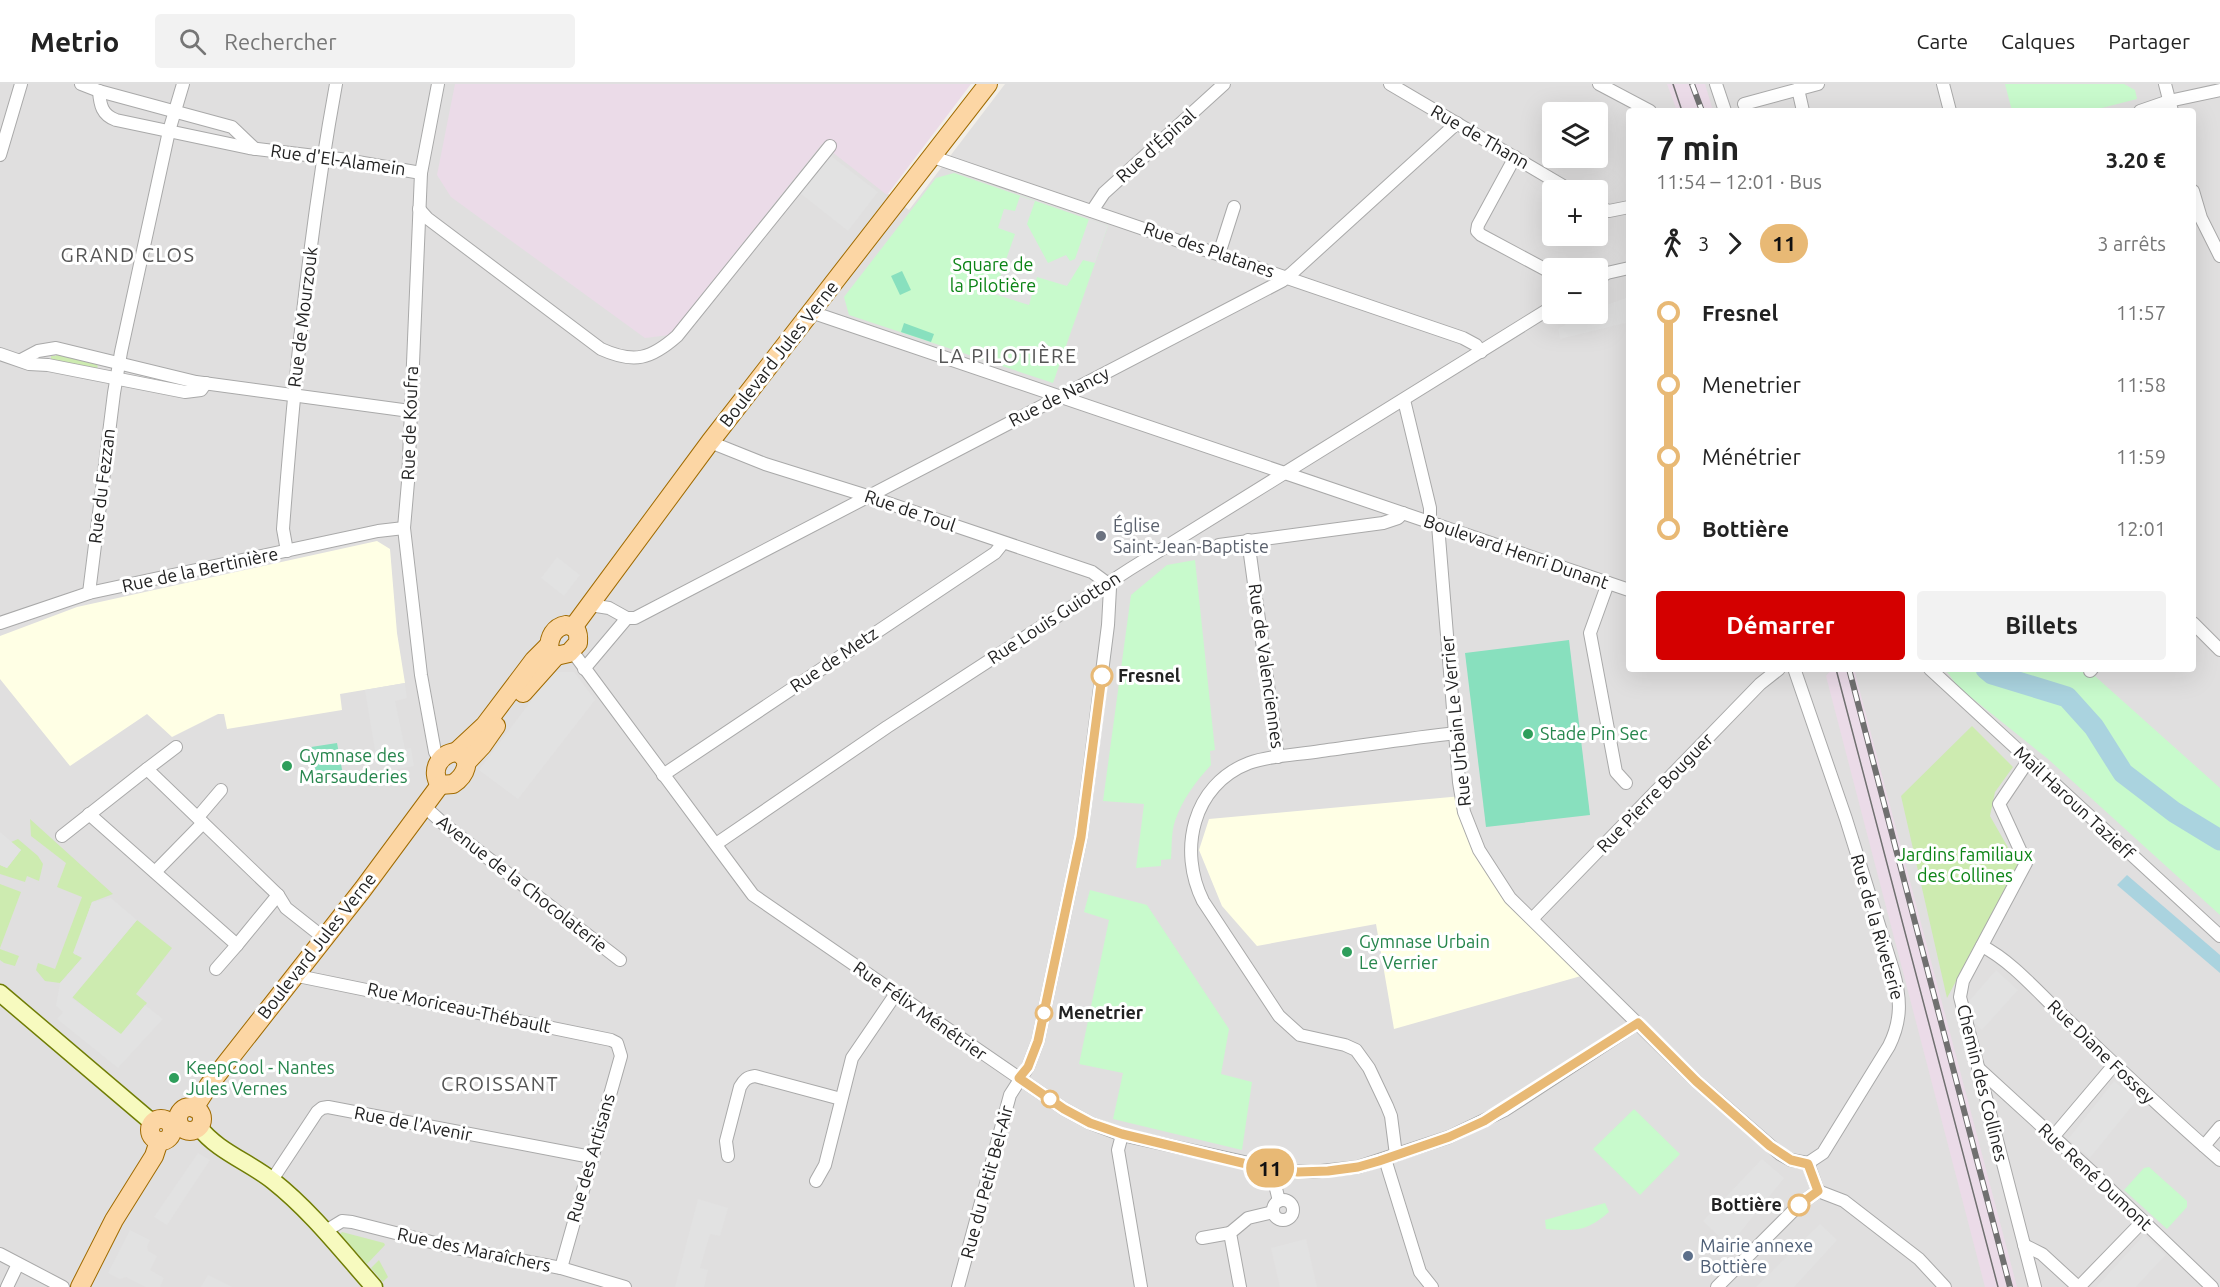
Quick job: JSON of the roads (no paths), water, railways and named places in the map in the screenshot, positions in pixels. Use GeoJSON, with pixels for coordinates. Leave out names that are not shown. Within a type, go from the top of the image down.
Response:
{"type":"FeatureCollection","features":[{"type":"Feature","properties":{"kind":"main road","name":"Boulevard Jules Verne"},"geometry":{"type":"LineString","coordinates":[[574,626],[710,442],[988,84]]}},
{"type":"Feature","properties":{"kind":"main road"},"geometry":{"type":"LineString","coordinates":[[454,758],[464,773],[458,781],[447,786],[440,785],[435,772],[454,758],[559,650],[578,643],[577,630],[574,626],[566,625],[557,628],[551,636],[559,650]]}},
{"type":"Feature","properties":{"kind":"main road","name":"Boulevard Jules Verne"},"geometry":{"type":"LineString","coordinates":[[194,1108],[200,1097],[440,785]]}},
{"type":"Feature","properties":{"kind":"main road"},"geometry":{"type":"LineString","coordinates":[[194,1108],[183,1109],[178,1116],[175,1125],[171,1136],[166,1141],[153,1138],[150,1131],[154,1122],[164,1119],[175,1125],[188,1131],[199,1127],[201,1116],[194,1108]]}},
{"type":"Feature","properties":{"kind":"main road"},"geometry":{"type":"LineString","coordinates":[[80,1287],[114,1220],[154,1156],[159,1141]]}},
{"type":"Feature","properties":{"kind":"street"},"geometry":{"type":"LineString","coordinates":[[0,155],[21,84]]}},
{"type":"Feature","properties":{"kind":"street","name":"Rue d'El-Alamein"},"geometry":{"type":"LineString","coordinates":[[81,84],[175,113],[232,127],[250,148]]}},
{"type":"Feature","properties":{"kind":"street"},"geometry":{"type":"LineString","coordinates":[[119,363],[169,131],[183,84]]}},
{"type":"Feature","properties":{"kind":"street","name":"Rue de Mourzouk"},"geometry":{"type":"LineString","coordinates":[[287,551],[283,530],[293,395],[323,157],[336,84]]}},
{"type":"Feature","properties":{"kind":"street","name":"Rue de Koufra"},"geometry":{"type":"LineString","coordinates":[[438,84],[422,173],[419,209],[404,528],[421,675],[435,752],[454,758]]}},
{"type":"Feature","properties":{"kind":"street","name":"Rue d'Épinal"},"geometry":{"type":"LineString","coordinates":[[1092,211],[1104,193],[1224,84]]}},
{"type":"Feature","properties":{"kind":"street","name":"Rue de Thann"},"geometry":{"type":"LineString","coordinates":[[1390,84],[1553,180]]}},
{"type":"Feature","properties":{"kind":"street"},"geometry":{"type":"LineString","coordinates":[[1599,84],[1645,108]]}},
{"type":"Feature","properties":{"kind":"street"},"geometry":{"type":"LineString","coordinates":[[1716,84],[1724,108]]}},
{"type":"Feature","properties":{"kind":"street"},"geometry":{"type":"LineString","coordinates":[[1743,104],[1818,84]]}},
{"type":"Feature","properties":{"kind":"street"},"geometry":{"type":"LineString","coordinates":[[1943,84],[1949,108]]}},
{"type":"Feature","properties":{"kind":"street"},"geometry":{"type":"LineString","coordinates":[[2165,84],[2171,106],[2220,90]]}},
{"type":"Feature","properties":{"kind":"street"},"geometry":{"type":"LineString","coordinates":[[1798,89],[1802,108]]}},
{"type":"Feature","properties":{"kind":"street","name":"Rue d'El-Alamein"},"geometry":{"type":"LineString","coordinates":[[99,91],[101,105],[109,117],[250,148],[422,173]]}},
{"type":"Feature","properties":{"kind":"street","name":"Rue de Nancy"},"geometry":{"type":"LineString","coordinates":[[584,669],[627,618],[635,618],[1287,277],[1456,123]]}},
{"type":"Feature","properties":{"kind":"street"},"geometry":{"type":"LineString","coordinates":[[419,209],[427,218],[602,349],[620,357],[634,358],[649,355],[664,348],[677,336],[830,146]]}},
{"type":"Feature","properties":{"kind":"street","name":"Rue des Platanes"},"geometry":{"type":"LineString","coordinates":[[933,157],[1464,338],[1476,345],[1481,352]]}},
{"type":"Feature","properties":{"kind":"street"},"geometry":{"type":"LineString","coordinates":[[1515,157],[1478,225],[1477,231],[1542,268]]}},
{"type":"Feature","properties":{"kind":"street"},"geometry":{"type":"LineString","coordinates":[[2196,205],[2220,256]]}},
{"type":"Feature","properties":{"kind":"street"},"geometry":{"type":"LineString","coordinates":[[1219,254],[1234,207]]}},
{"type":"Feature","properties":{"kind":"street"},"geometry":{"type":"LineString","coordinates":[[1608,212],[1626,208]]}},
{"type":"Feature","properties":{"kind":"street"},"geometry":{"type":"LineString","coordinates":[[1608,273],[1626,269]]}},
{"type":"Feature","properties":{"kind":"street","name":"Boulevard Henri Dunant"},"geometry":{"type":"LineString","coordinates":[[811,312],[1626,589]]}},
{"type":"Feature","properties":{"kind":"street","name":"Rue Louis Guiotton"},"geometry":{"type":"LineString","coordinates":[[716,844],[887,727],[1107,584],[1542,313]]}},
{"type":"Feature","properties":{"kind":"street"},"geometry":{"type":"LineString","coordinates":[[21,360],[38,351],[52,348],[206,382],[410,411]]}},
{"type":"Feature","properties":{"kind":"street"},"geometry":{"type":"LineString","coordinates":[[0,354],[29,364],[48,365],[185,392],[201,390],[206,382]]}},
{"type":"Feature","properties":{"kind":"street","name":"Rue du Fezzan"},"geometry":{"type":"LineString","coordinates":[[89,593],[119,363]]}},
{"type":"Feature","properties":{"kind":"street","name":"Rue Urbain Le Verrier"},"geometry":{"type":"LineString","coordinates":[[1404,400],[1434,524],[1459,782],[1464,812],[1479,850],[1510,898],[1533,918],[1696,1081],[1780,1154],[1791,1160],[1808,1164]]}},
{"type":"Feature","properties":{"kind":"street","name":"Rue de Toul"},"geometry":{"type":"LineString","coordinates":[[710,442],[765,464],[868,496],[1092,572],[1107,584]]}},
{"type":"Feature","properties":{"kind":"street","name":"Boulevard Henri Dunant"},"geometry":{"type":"LineString","coordinates":[[1219,544],[1383,523],[1398,518],[1403,513]]}},
{"type":"Feature","properties":{"kind":"street","name":"Rue de la Bertinière"},"geometry":{"type":"LineString","coordinates":[[0,623],[89,593],[378,531],[404,528]]}},
{"type":"Feature","properties":{"kind":"street","name":"Rue de Valenciennes"},"geometry":{"type":"LineString","coordinates":[[1248,540],[1278,757],[1456,733]]}},
{"type":"Feature","properties":{"kind":"street","name":"Rue de Metz"},"geometry":{"type":"LineString","coordinates":[[663,775],[995,553],[1003,543]]}},
{"type":"Feature","properties":{"kind":"street"},"geometry":{"type":"LineString","coordinates":[[1608,583],[1590,633],[1616,772],[1626,783]]}},
{"type":"Feature","properties":{"kind":"street","name":"Rue du Petit Bel-Air"},"geometry":{"type":"LineString","coordinates":[[958,1287],[1011,1095],[1019,1078],[1028,1067],[1038,1041],[1081,837],[1108,625],[1110,588],[1107,584]]}},
{"type":"Feature","properties":{"kind":"street"},"geometry":{"type":"LineString","coordinates":[[590,605],[609,608],[627,618]]}},
{"type":"Feature","properties":{"kind":"street"},"geometry":{"type":"LineString","coordinates":[[2196,626],[2220,650]]}},
{"type":"Feature","properties":{"kind":"street","name":"Rue Félix Ménétrier"},"geometry":{"type":"LineString","coordinates":[[559,650],[584,669],[753,895],[1064,1109],[1090,1123],[1122,1134],[1271,1168],[1298,1172],[1358,1167],[1449,1137],[1484,1121],[1638,1023]]}},
{"type":"Feature","properties":{"kind":"street","name":"Rue Pierre Bouguer"},"geometry":{"type":"LineString","coordinates":[[1533,918],[1760,684],[1775,672]]}},
{"type":"Feature","properties":{"kind":"street","name":"Rue de la Riveterie"},"geometry":{"type":"LineString","coordinates":[[1798,672],[1898,989],[1900,1008],[1897,1028],[1889,1046],[1823,1153],[1808,1164]]}},
{"type":"Feature","properties":{"kind":"street","name":"Mail Haroun Tazieff"},"geometry":{"type":"LineString","coordinates":[[1933,672],[2220,936]]}},
{"type":"Feature","properties":{"kind":"street"},"geometry":{"type":"LineString","coordinates":[[62,836],[176,747]]}},
{"type":"Feature","properties":{"kind":"street"},"geometry":{"type":"LineString","coordinates":[[1278,757],[1249,763],[1236,770],[1214,787],[1202,806],[1191,835],[1190,855],[1197,888],[1275,1009],[1290,1027],[1300,1035],[1345,1045],[1356,1050],[1369,1068],[1391,1116],[1390,1157],[1420,1272],[1432,1287]]}},
{"type":"Feature","properties":{"kind":"street","name":"Chemin des Collines"},"geometry":{"type":"LineString","coordinates":[[2028,760],[1999,804],[2026,863],[1963,981],[1960,997],[2035,1287]]}},
{"type":"Feature","properties":{"kind":"street"},"geometry":{"type":"LineString","coordinates":[[147,769],[278,895],[286,908],[324,938]]}},
{"type":"Feature","properties":{"kind":"street"},"geometry":{"type":"LineString","coordinates":[[155,872],[201,820],[221,790]]}},
{"type":"Feature","properties":{"kind":"street","name":"Avenue de la Chocolaterie"},"geometry":{"type":"LineString","coordinates":[[425,807],[445,825],[620,960]]}},
{"type":"Feature","properties":{"kind":"street"},"geometry":{"type":"LineString","coordinates":[[89,814],[237,945]]}},
{"type":"Feature","properties":{"kind":"street"},"geometry":{"type":"LineString","coordinates":[[216,969],[278,895]]}},
{"type":"Feature","properties":{"kind":"street","name":"Rue Diane Fossey"},"geometry":{"type":"LineString","coordinates":[[1982,946],[2022,977],[2114,1065],[2220,1160]]}},
{"type":"Feature","properties":{"kind":"street","name":"Rue Moriceau-Thébault"},"geometry":{"type":"LineString","coordinates":[[293,975],[610,1040],[618,1043],[620,1048]]}},
{"type":"Feature","properties":{"kind":"street"},"geometry":{"type":"LineString","coordinates":[[0,993],[154,1122]]}},
{"type":"Feature","properties":{"kind":"street"},"geometry":{"type":"LineString","coordinates":[[816,1181],[825,1166],[852,1058],[895,994]]}},
{"type":"Feature","properties":{"kind":"street","name":"Rue des Artisans"},"geometry":{"type":"LineString","coordinates":[[561,1268],[621,1056],[620,1048]]}},
{"type":"Feature","properties":{"kind":"street"},"geometry":{"type":"LineString","coordinates":[[2053,1137],[2114,1065]]}},
{"type":"Feature","properties":{"kind":"street","name":"Rue René Dumont"},"geometry":{"type":"LineString","coordinates":[[1977,1067],[2212,1287]]}},
{"type":"Feature","properties":{"kind":"street"},"geometry":{"type":"LineString","coordinates":[[728,1156],[726,1141],[743,1080],[755,1076],[841,1099]]}},
{"type":"Feature","properties":{"kind":"street","name":"Rue de l'Avenir"},"geometry":{"type":"LineString","coordinates":[[272,1180],[317,1112],[328,1107],[591,1157]]}},
{"type":"Feature","properties":{"kind":"street"},"geometry":{"type":"LineString","coordinates":[[199,1127],[208,1139],[272,1180],[299,1204],[369,1285]]}},
{"type":"Feature","properties":{"kind":"street"},"geometry":{"type":"LineString","coordinates":[[2204,1146],[2220,1127]]}},
{"type":"Feature","properties":{"kind":"street"},"geometry":{"type":"LineString","coordinates":[[1122,1134],[1119,1150],[1141,1287]]}},
{"type":"Feature","properties":{"kind":"street"},"geometry":{"type":"LineString","coordinates":[[1808,1164],[1818,1191]]}},
{"type":"Feature","properties":{"kind":"street"},"geometry":{"type":"LineString","coordinates":[[1202,1239],[1230,1233],[1248,1218],[1276,1207],[1271,1168]]}},
{"type":"Feature","properties":{"kind":"street"},"geometry":{"type":"LineString","coordinates":[[1717,1287],[1799,1205],[1818,1191]]}},
{"type":"Feature","properties":{"kind":"street"},"geometry":{"type":"LineString","coordinates":[[1818,1191],[1844,1200],[1919,1259],[1945,1287]]}},
{"type":"Feature","properties":{"kind":"street","name":"Rue des Maraîchers"},"geometry":{"type":"LineString","coordinates":[[324,1232],[342,1221],[352,1222],[451,1247],[561,1268],[625,1287]]}},
{"type":"Feature","properties":{"kind":"street"},"geometry":{"type":"LineString","coordinates":[[2024,1245],[2042,1254],[2079,1287],[2143,1221]]}},
{"type":"Feature","properties":{"kind":"street"},"geometry":{"type":"LineString","coordinates":[[1230,1233],[1240,1287]]}},
{"type":"Feature","properties":{"kind":"street"},"geometry":{"type":"LineString","coordinates":[[0,1254],[63,1287]]}},
{"type":"Feature","properties":{"kind":"street"},"geometry":{"type":"LineString","coordinates":[[7,1287],[18,1264]]}},
{"type":"Feature","properties":{"kind":"street"},"geometry":{"type":"LineString","coordinates":[[2212,1287],[2220,1278]]}},
{"type":"Feature","properties":{"kind":"water"},"geometry":{"type":"Polygon","coordinates":[[[1980,672],[2008,672],[2067,691],[2059,701],[2005,686],[1980,672]]]}},
{"type":"Feature","properties":{"kind":"water"},"geometry":{"type":"Polygon","coordinates":[[[2127,875],[2220,955],[2220,973],[2117,885],[2127,875]]]}},
{"type":"Feature","properties":{"kind":"waterway"},"geometry":{"type":"LineString","coordinates":[[1990,672],[2067,697],[2094,727],[2123,773],[2174,812],[2220,840]]}},
{"type":"Feature","properties":{"kind":"tram line"},"geometry":{"type":"LineString","coordinates":[[1673,84],[1681,108]]}},
{"type":"Feature","properties":{"kind":"tram line"},"geometry":{"type":"LineString","coordinates":[[1837,672],[1998,1287]]}},
{"type":"Feature","properties":{"kind":"railway"},"geometry":{"type":"LineString","coordinates":[[1692,84],[1701,108]]}},
{"type":"Feature","properties":{"kind":"railway"},"geometry":{"type":"LineString","coordinates":[[1850,672],[2010,1287]]}},
{"type":"Feature","properties":{"kind":"place","name":"Église Saint-Jean-Baptiste"},"geometry":{"type":"Point","coordinates":[1101,536]}},
{"type":"Feature","properties":{"kind":"place","name":"Fresnel"},"geometry":{"type":"Point","coordinates":[1102,676]}},
{"type":"Feature","properties":{"kind":"place","name":"Stade Pin Sec"},"geometry":{"type":"Point","coordinates":[1528,734]}},
{"type":"Feature","properties":{"kind":"place","name":"Gymnase des Marsauderies"},"geometry":{"type":"Point","coordinates":[287,766]}},
{"type":"Feature","properties":{"kind":"place","name":"Gymnase Urbain Le Verrier"},"geometry":{"type":"Point","coordinates":[1347,952]}},
{"type":"Feature","properties":{"kind":"place","name":"Menetrier"},"geometry":{"type":"Point","coordinates":[1044,1013]}},
{"type":"Feature","properties":{"kind":"place","name":"KeepCool - Nantes Jules Vernes"},"geometry":{"type":"Point","coordinates":[174,1078]}},
{"type":"Feature","properties":{"kind":"place","name":"Bottière"},"geometry":{"type":"Point","coordinates":[1799,1205]}},
{"type":"Feature","properties":{"kind":"place","name":"Mairie annexe Bottière"},"geometry":{"type":"Point","coordinates":[1688,1256]}},
{"type":"Feature","properties":{"kind":"district","name":"GRAND CLOS"},"geometry":{"type":"Point","coordinates":[128,255]}},
{"type":"Feature","properties":{"kind":"district","name":"LA PILOTIÈRE"},"geometry":{"type":"Point","coordinates":[1008,356]}},
{"type":"Feature","properties":{"kind":"district","name":"CROISSANT"},"geometry":{"type":"Point","coordinates":[500,1084]}},
{"type":"Feature","properties":{"kind":"park label","name":"Square de la Pilotière"},"geometry":{"type":"Point","coordinates":[993,276]}},
{"type":"Feature","properties":{"kind":"park label","name":"Jardins familiaux des Collines"},"geometry":{"type":"Point","coordinates":[1965,865]}}]}
